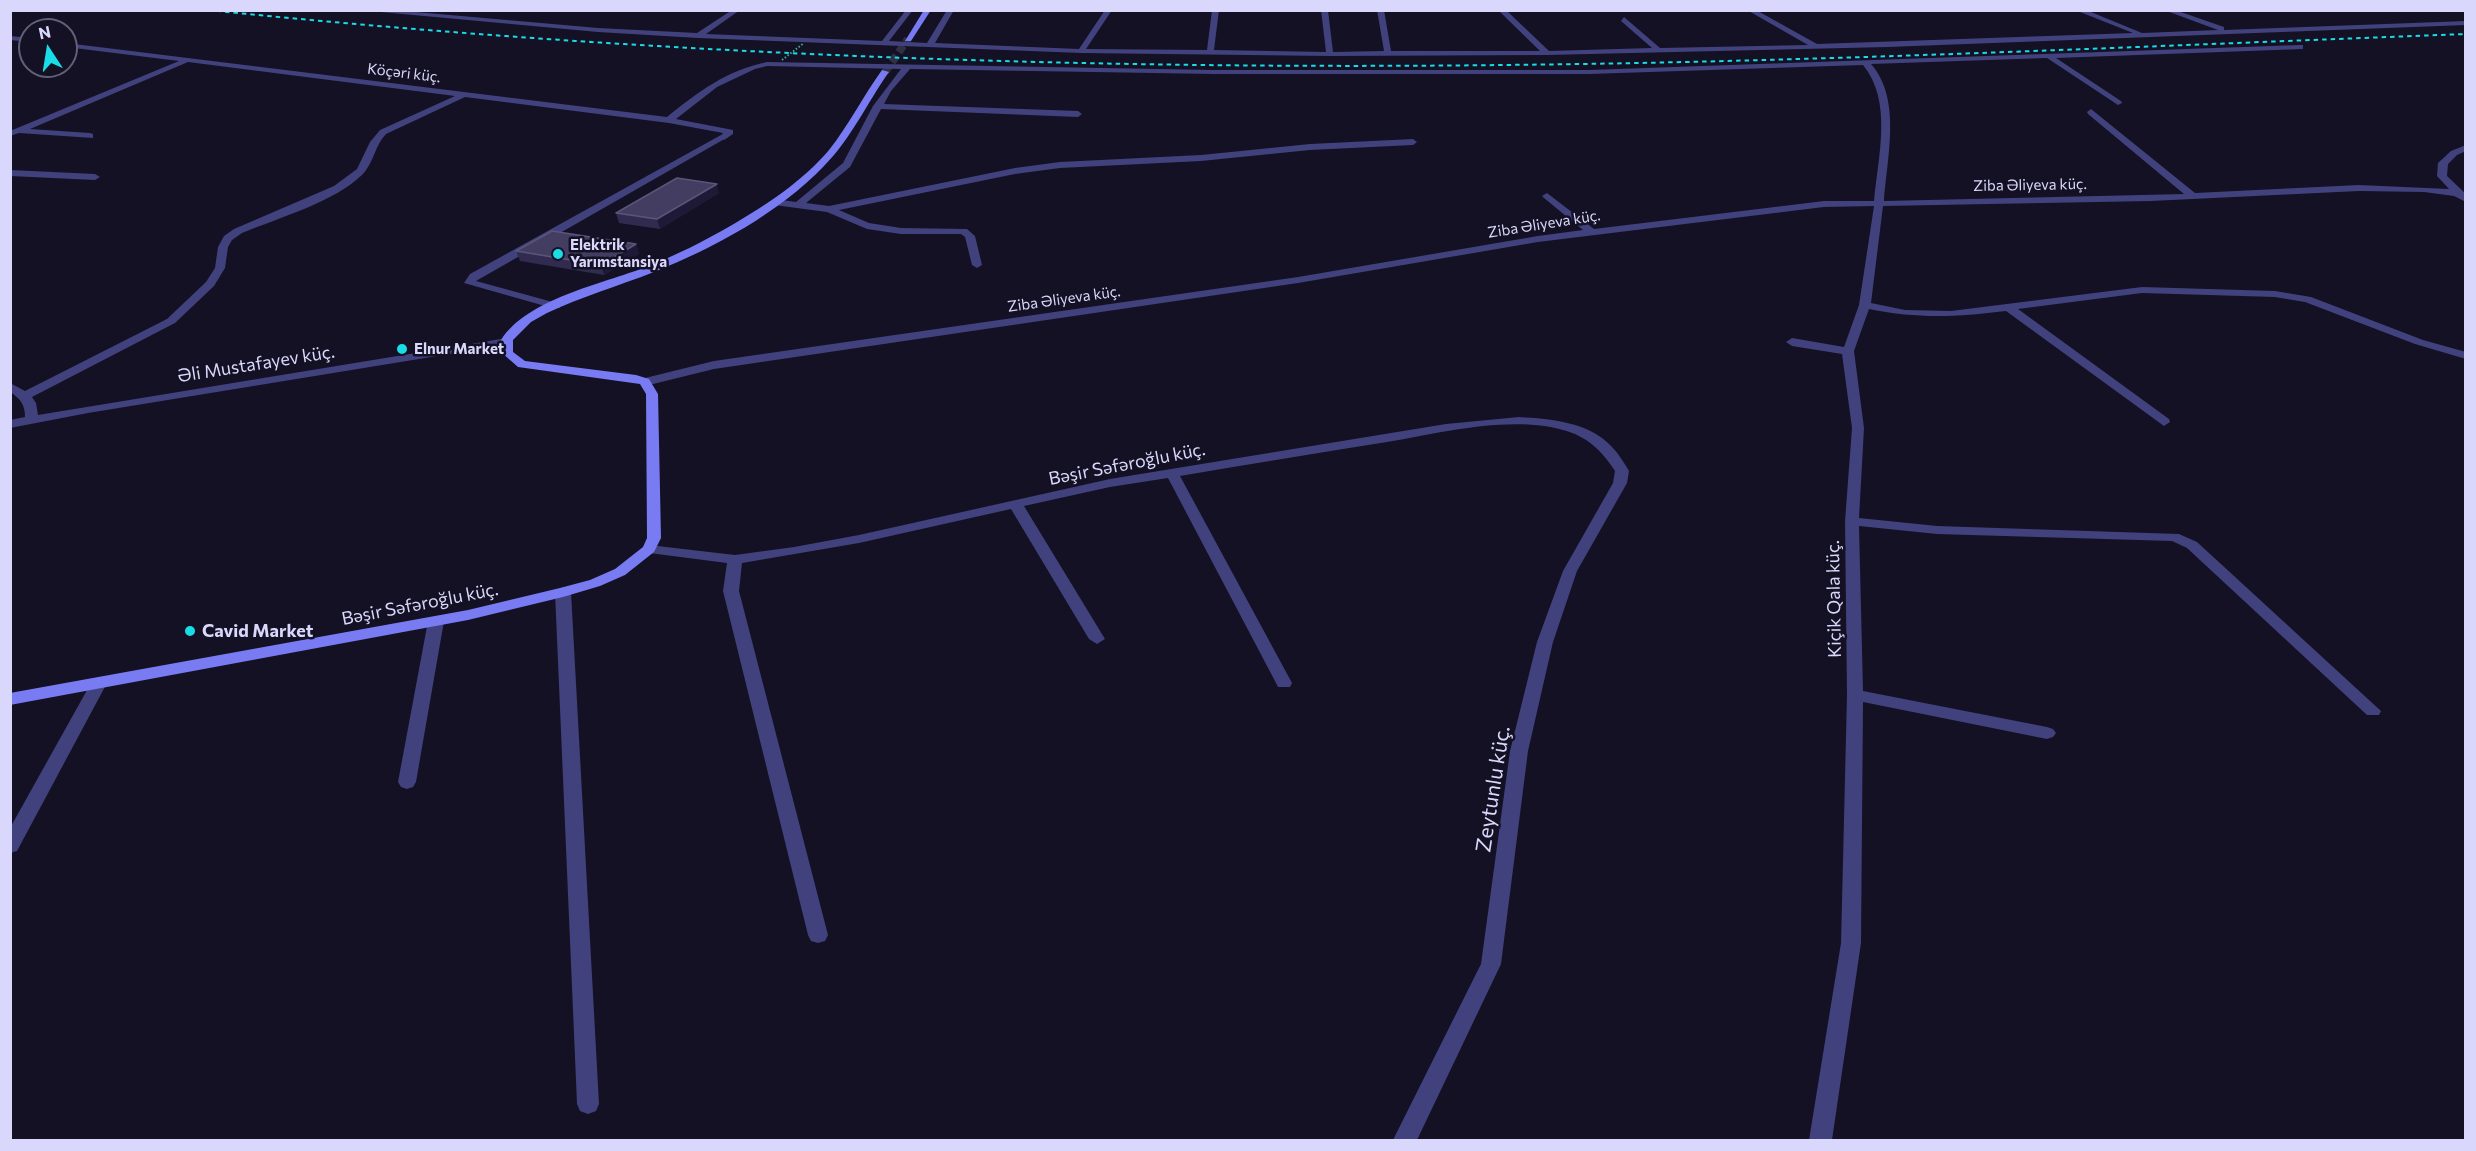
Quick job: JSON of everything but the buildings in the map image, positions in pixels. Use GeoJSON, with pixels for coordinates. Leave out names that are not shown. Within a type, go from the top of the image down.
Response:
{"type":"FeatureCollection","features":[{"type":"Feature","properties":{"kind":"street"},"geometry":{"type":"LineString","coordinates":[[362,10],[698,36],[1081,51],[1330,54],[1547,53],[1816,46],[2466,23]]}},
{"type":"Feature","properties":{"kind":"street"},"geometry":{"type":"LineString","coordinates":[[698,36],[737,10]]}},
{"type":"Feature","properties":{"kind":"street"},"geometry":{"type":"LineString","coordinates":[[883,44],[910,10]]}},
{"type":"Feature","properties":{"kind":"street"},"geometry":{"type":"LineString","coordinates":[[908,39],[928,10]]}},
{"type":"Feature","properties":{"kind":"street"},"geometry":{"type":"LineString","coordinates":[[929,46],[951,10]]}},
{"type":"Feature","properties":{"kind":"street"},"geometry":{"type":"LineString","coordinates":[[1081,51],[1109,10]]}},
{"type":"Feature","properties":{"kind":"street"},"geometry":{"type":"LineString","coordinates":[[1210,53],[1216,10]]}},
{"type":"Feature","properties":{"kind":"street"},"geometry":{"type":"LineString","coordinates":[[1324,10],[1330,54]]}},
{"type":"Feature","properties":{"kind":"street"},"geometry":{"type":"LineString","coordinates":[[1380,10],[1388,54]]}},
{"type":"Feature","properties":{"kind":"street"},"geometry":{"type":"LineString","coordinates":[[1501,10],[1547,53]]}},
{"type":"Feature","properties":{"kind":"street"},"geometry":{"type":"LineString","coordinates":[[1750,10],[1816,46]]}},
{"type":"Feature","properties":{"kind":"street"},"geometry":{"type":"LineString","coordinates":[[2078,10],[2146,36]]}},
{"type":"Feature","properties":{"kind":"street"},"geometry":{"type":"LineString","coordinates":[[2167,10],[2230,32]]}},
{"type":"Feature","properties":{"kind":"street"},"geometry":{"type":"LineString","coordinates":[[1624,20],[1658,50]]}},
{"type":"Feature","properties":{"kind":"street","name":"Köçəri küç."},"geometry":{"type":"LineString","coordinates":[[78,47],[669,120],[730,132],[474,276],[469,283],[556,306]]}},
{"type":"Feature","properties":{"kind":"street"},"geometry":{"type":"LineString","coordinates":[[669,120],[720,81],[741,69],[782,64],[1225,72],[1589,72],[2300,47]]}},
{"type":"Feature","properties":{"kind":"street"},"geometry":{"type":"LineString","coordinates":[[2050,57],[2118,103]]}},
{"type":"Feature","properties":{"kind":"street"},"geometry":{"type":"LineString","coordinates":[[14,132],[187,61]]}},
{"type":"Feature","properties":{"kind":"street","name":"Kiçik Qala küç."},"geometry":{"type":"LineString","coordinates":[[1820,1140],[1851,943],[1855,695],[1852,521],[1858,428],[1848,351],[1865,305],[1879,203],[1885,101],[1875,74],[1866,64]]}},
{"type":"Feature","properties":{"kind":"street"},"geometry":{"type":"LineString","coordinates":[[798,205],[847,165],[877,106],[887,90],[907,67]]}},
{"type":"Feature","properties":{"kind":"street"},"geometry":{"type":"LineString","coordinates":[[649,549],[654,538],[652,394],[645,382],[632,378],[522,364],[509,357],[506,350],[507,342],[514,331],[526,321],[556,306],[679,257],[774,202],[811,174],[832,153],[855,120],[870,91],[885,72]]}},
{"type":"Feature","properties":{"kind":"street"},"geometry":{"type":"LineString","coordinates":[[26,395],[171,321],[210,284],[220,268],[224,247],[233,234],[349,181],[359,172],[373,141],[383,132],[465,94]]}},
{"type":"Feature","properties":{"kind":"street"},"geometry":{"type":"LineString","coordinates":[[877,106],[1078,114]]}},
{"type":"Feature","properties":{"kind":"street"},"geometry":{"type":"LineString","coordinates":[[2091,112],[2193,196]]}},
{"type":"Feature","properties":{"kind":"street"},"geometry":{"type":"LineString","coordinates":[[14,132],[90,136]]}},
{"type":"Feature","properties":{"kind":"street"},"geometry":{"type":"LineString","coordinates":[[829,209],[1015,171],[1060,165],[1167,160],[1310,147],[1413,142]]}},
{"type":"Feature","properties":{"kind":"street"},"geometry":{"type":"LineString","coordinates":[[2461,196],[2442,176],[2443,163],[2454,153],[2466,148]]}},
{"type":"Feature","properties":{"kind":"street"},"geometry":{"type":"LineString","coordinates":[[10,173],[95,177]]}},
{"type":"Feature","properties":{"kind":"street","name":"Ziba Əliyeva küç."},"geometry":{"type":"LineString","coordinates":[[645,382],[714,365],[1298,280],[1538,239],[1802,206],[2193,196],[2370,186],[2427,189],[2461,196]]}},
{"type":"Feature","properties":{"kind":"street"},"geometry":{"type":"LineString","coordinates":[[1547,196],[1591,232]]}},
{"type":"Feature","properties":{"kind":"street"},"geometry":{"type":"LineString","coordinates":[[774,202],[829,209],[867,226],[901,231],[963,231],[970,236],[977,265]]}},
{"type":"Feature","properties":{"kind":"street"},"geometry":{"type":"LineString","coordinates":[[1865,305],[1927,314],[2008,307],[2142,290],[2276,294],[2307,299],[2419,342],[2466,356]]}},
{"type":"Feature","properties":{"kind":"street"},"geometry":{"type":"LineString","coordinates":[[2008,307],[2164,422]]}},
{"type":"Feature","properties":{"kind":"street","name":"Əli Mustafayev küç."},"geometry":{"type":"LineString","coordinates":[[10,424],[507,342]]}},
{"type":"Feature","properties":{"kind":"street"},"geometry":{"type":"LineString","coordinates":[[1792,342],[1848,351]]}},
{"type":"Feature","properties":{"kind":"street"},"geometry":{"type":"LineString","coordinates":[[10,387],[26,395],[33,408],[31,419]]}},
{"type":"Feature","properties":{"kind":"street","name":"Bəşir Səfəroğlu küç."},"geometry":{"type":"LineString","coordinates":[[10,699],[436,621],[563,592],[595,583],[620,572],[649,549],[735,559],[860,539],[1110,483],[1499,422],[1542,421],[1562,424],[1608,448]]}},
{"type":"Feature","properties":{"kind":"street","name":"Zeytunlu küç."},"geometry":{"type":"LineString","coordinates":[[1405,1140],[1437,1079],[1491,964],[1519,751],[1545,642],[1570,572],[1620,483],[1622,471],[1608,448]]}},
{"type":"Feature","properties":{"kind":"street"},"geometry":{"type":"LineString","coordinates":[[1173,473],[1284,683]]}},
{"type":"Feature","properties":{"kind":"street"},"geometry":{"type":"LineString","coordinates":[[1016,505],[1097,639]]}},
{"type":"Feature","properties":{"kind":"street"},"geometry":{"type":"LineString","coordinates":[[1852,521],[1936,530],[2174,537],[2192,545],[2373,711]]}},
{"type":"Feature","properties":{"kind":"street"},"geometry":{"type":"LineString","coordinates":[[735,559],[731,591],[818,935]]}},
{"type":"Feature","properties":{"kind":"street"},"geometry":{"type":"LineString","coordinates":[[563,592],[588,1104]]}},
{"type":"Feature","properties":{"kind":"street"},"geometry":{"type":"LineString","coordinates":[[407,782],[436,621]]}},
{"type":"Feature","properties":{"kind":"street"},"geometry":{"type":"LineString","coordinates":[[10,846],[99,682]]}},
{"type":"Feature","properties":{"kind":"street"},"geometry":{"type":"LineString","coordinates":[[1855,695],[2047,733]]}},
{"type":"Feature","properties":{"kind":"path"},"geometry":{"type":"LineString","coordinates":[[782,60],[804,43]]}},
{"type":"Feature","properties":{"kind":"tunnel"},"geometry":{"type":"LineString","coordinates":[[885,72],[908,39]]}},
{"type":"Feature","properties":{"kind":"railway"},"geometry":{"type":"LineString","coordinates":[[208,10],[531,38],[692,48],[854,56],[1177,65],[1501,65],[1742,61],[2466,34]]}},
{"type":"Feature","properties":{"kind":"place","name":"Elektrik Yarımstansiya"},"geometry":{"type":"Point","coordinates":[558,254]}},
{"type":"Feature","properties":{"kind":"place","name":"Elnur Market"},"geometry":{"type":"Point","coordinates":[402,349]}},
{"type":"Feature","properties":{"kind":"place","name":"Cavid Market"},"geometry":{"type":"Point","coordinates":[190,631]}}]}
